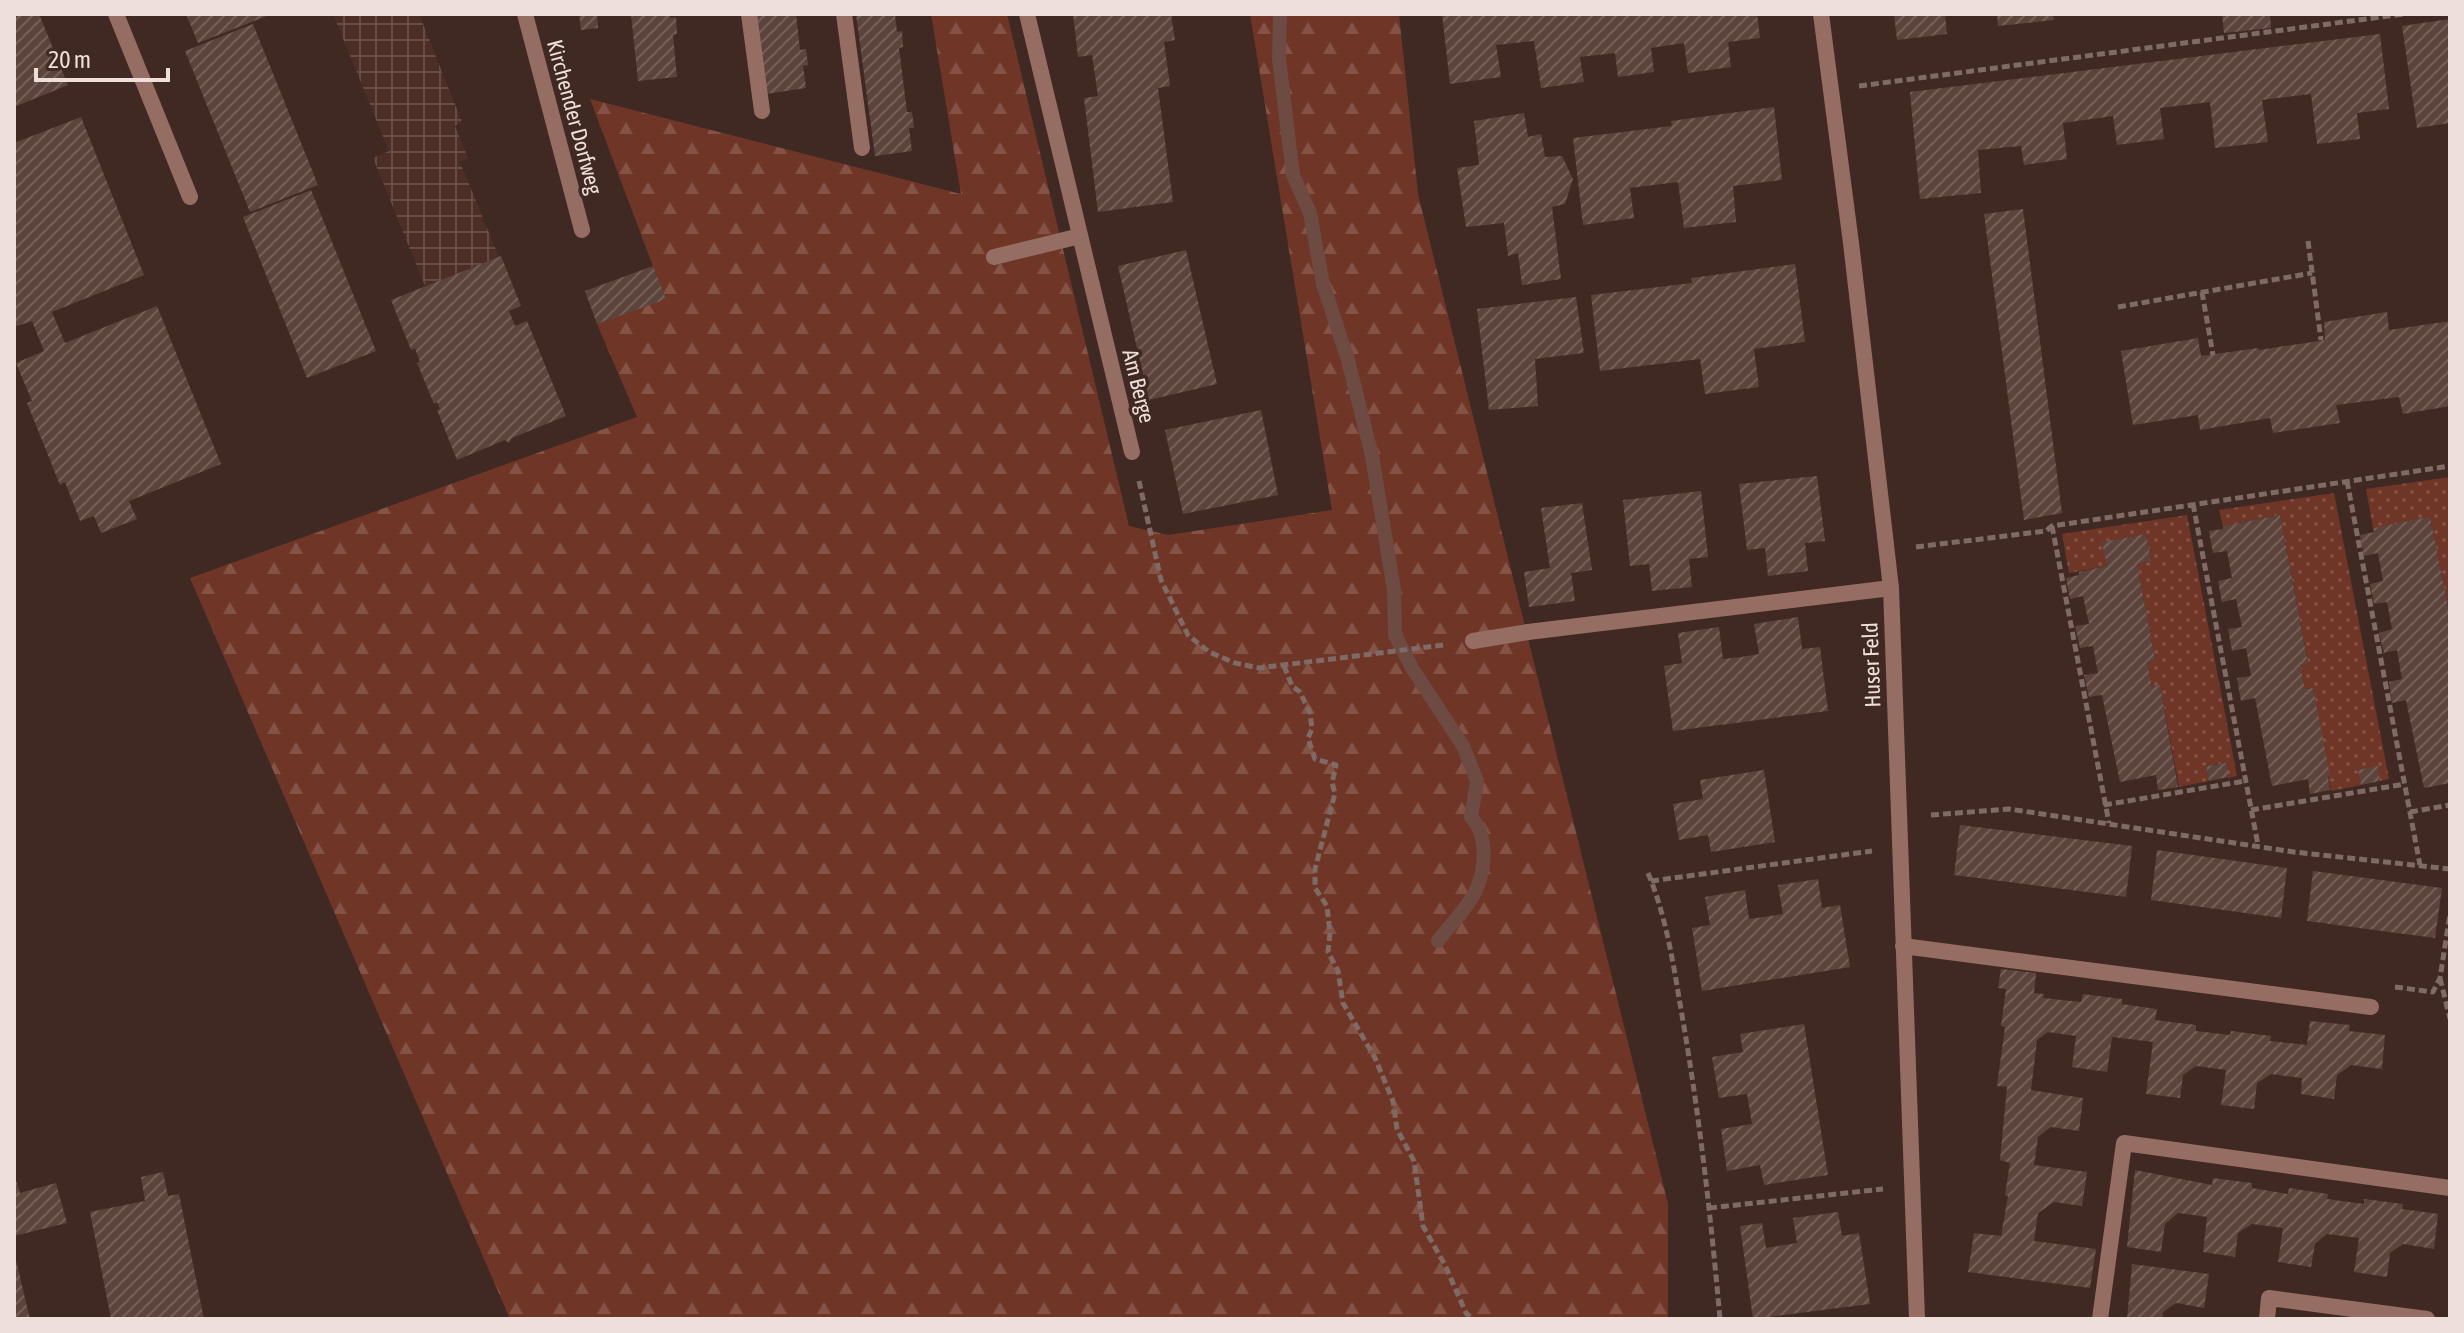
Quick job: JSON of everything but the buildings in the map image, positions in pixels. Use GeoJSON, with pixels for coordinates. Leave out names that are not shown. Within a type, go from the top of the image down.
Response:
{"type":"FeatureCollection","features":[{"type":"Feature","properties":{"kind":"street"},"geometry":{"type":"LineString","coordinates":[[116,14],[190,197]]}},
{"type":"Feature","properties":{"kind":"street","name":"Kirchender Dorfweg"},"geometry":{"type":"LineString","coordinates":[[525,14],[582,230]]}},
{"type":"Feature","properties":{"kind":"street"},"geometry":{"type":"LineString","coordinates":[[749,14],[762,111]]}},
{"type":"Feature","properties":{"kind":"street"},"geometry":{"type":"LineString","coordinates":[[844,14],[862,148]]}},
{"type":"Feature","properties":{"kind":"street","name":"Am Berge"},"geometry":{"type":"LineString","coordinates":[[1027,14],[1132,452]]}},
{"type":"Feature","properties":{"kind":"street","name":"Huser Feld"},"geometry":{"type":"LineString","coordinates":[[1821,14],[1891,588],[1917,1319]]}},
{"type":"Feature","properties":{"kind":"street"},"geometry":{"type":"LineString","coordinates":[[994,257],[1080,236]]}},
{"type":"Feature","properties":{"kind":"street"},"geometry":{"type":"LineString","coordinates":[[1473,641],[1891,588]]}},
{"type":"Feature","properties":{"kind":"street"},"geometry":{"type":"LineString","coordinates":[[1903,946],[2371,1007]]}},
{"type":"Feature","properties":{"kind":"street"},"geometry":{"type":"LineString","coordinates":[[2100,1319],[2124,1143],[2450,1188]]}},
{"type":"Feature","properties":{"kind":"street"},"geometry":{"type":"LineString","coordinates":[[2267,1319],[2269,1298],[2427,1319]]}},
{"type":"Feature","properties":{"kind":"path"},"geometry":{"type":"LineString","coordinates":[[1831,91],[2404,14]]}},
{"type":"Feature","properties":{"kind":"path"},"geometry":{"type":"LineString","coordinates":[[2308,241],[2321,340]]}},
{"type":"Feature","properties":{"kind":"path"},"geometry":{"type":"LineString","coordinates":[[2118,307],[2312,273]]}},
{"type":"Feature","properties":{"kind":"path"},"geometry":{"type":"LineString","coordinates":[[2202,292],[2213,355]]}},
{"type":"Feature","properties":{"kind":"path","name":"Am Berge"},"geometry":{"type":"LineString","coordinates":[[1132,452],[1161,580],[1188,635],[1209,652],[1235,663],[1259,668],[1473,641]]}},
{"type":"Feature","properties":{"kind":"path"},"geometry":{"type":"LineString","coordinates":[[1888,552],[2046,531],[2052,526],[2450,466]]}},
{"type":"Feature","properties":{"kind":"path"},"geometry":{"type":"LineString","coordinates":[[2347,481],[2420,865]]}},
{"type":"Feature","properties":{"kind":"path"},"geometry":{"type":"LineString","coordinates":[[2193,504],[2258,845]]}},
{"type":"Feature","properties":{"kind":"path"},"geometry":{"type":"LineString","coordinates":[[2052,526],[2109,823]]}},
{"type":"Feature","properties":{"kind":"path"},"geometry":{"type":"LineString","coordinates":[[1284,666],[1292,686],[1300,692],[1310,713],[1312,729],[1308,738],[1315,759],[1336,765],[1332,783],[1335,793],[1320,843],[1315,888],[1327,906],[1330,933],[1328,952],[1338,971],[1343,1003],[1371,1050],[1393,1101],[1397,1129],[1414,1161],[1423,1226],[1445,1265],[1466,1313],[1473,1319]]}},
{"type":"Feature","properties":{"kind":"path"},"geometry":{"type":"LineString","coordinates":[[2104,805],[2245,781]]}},
{"type":"Feature","properties":{"kind":"path"},"geometry":{"type":"LineString","coordinates":[[2251,810],[2405,784]]}},
{"type":"Feature","properties":{"kind":"path"},"geometry":{"type":"LineString","coordinates":[[2410,812],[2450,805]]}},
{"type":"Feature","properties":{"kind":"path"},"geometry":{"type":"LineString","coordinates":[[1944,815],[2009,809],[2294,852],[2450,869]]}},
{"type":"Feature","properties":{"kind":"path"},"geometry":{"type":"LineString","coordinates":[[1651,881],[1866,852]]}},
{"type":"Feature","properties":{"kind":"path"},"geometry":{"type":"LineString","coordinates":[[1648,873],[1666,923],[1693,1080],[1720,1319]]}},
{"type":"Feature","properties":{"kind":"path"},"geometry":{"type":"LineString","coordinates":[[2450,914],[2440,978],[2450,1019]]}},
{"type":"Feature","properties":{"kind":"path"},"geometry":{"type":"LineString","coordinates":[[1709,1208],[1873,1190]]}},
{"type":"Feature","properties":{"kind":"shaded area"},"geometry":{"type":"Polygon","coordinates":[[[333,14],[419,14],[462,122],[455,126],[468,158],[460,162],[499,257],[425,286],[373,158],[389,151],[333,14]]]}},
{"type":"Feature","properties":{"kind":"green space"},"geometry":{"type":"Polygon","coordinates":[[[931,14],[1007,14],[1129,526],[1168,535],[1332,510],[1250,14],[1399,14],[1418,194],[1668,1204],[1668,1319],[510,1319],[190,578],[637,417],[597,324],[665,298],[590,99],[961,194],[931,14]]]}},
{"type":"Feature","properties":{"kind":"green space"},"geometry":{"type":"Polygon","coordinates":[[[2450,477],[2450,617],[2430,518],[2373,528],[2366,489],[2450,477]]]}},
{"type":"Feature","properties":{"kind":"green space"},"geometry":{"type":"Polygon","coordinates":[[[2334,493],[2389,779],[2380,781],[2378,767],[2358,771],[2361,785],[2331,791],[2313,688],[2305,689],[2300,665],[2308,662],[2280,515],[2223,526],[2219,510],[2334,493]]]}},
{"type":"Feature","properties":{"kind":"green space"},"geometry":{"type":"Polygon","coordinates":[[[2187,515],[2237,776],[2228,778],[2225,763],[2206,766],[2209,781],[2179,787],[2160,685],[2152,687],[2147,662],[2155,660],[2137,564],[2151,561],[2146,534],[2103,542],[2107,566],[2069,573],[2062,534],[2187,515]]]}},
{"type":"Feature","properties":{"kind":"waterway"},"geometry":{"type":"LineString","coordinates":[[1280,14],[1279,59],[1293,175],[1310,213],[1323,284],[1348,360],[1372,456],[1394,590],[1395,635],[1412,668],[1463,746],[1477,781],[1471,817],[1483,842],[1482,872],[1468,903],[1438,941]]}}]}
